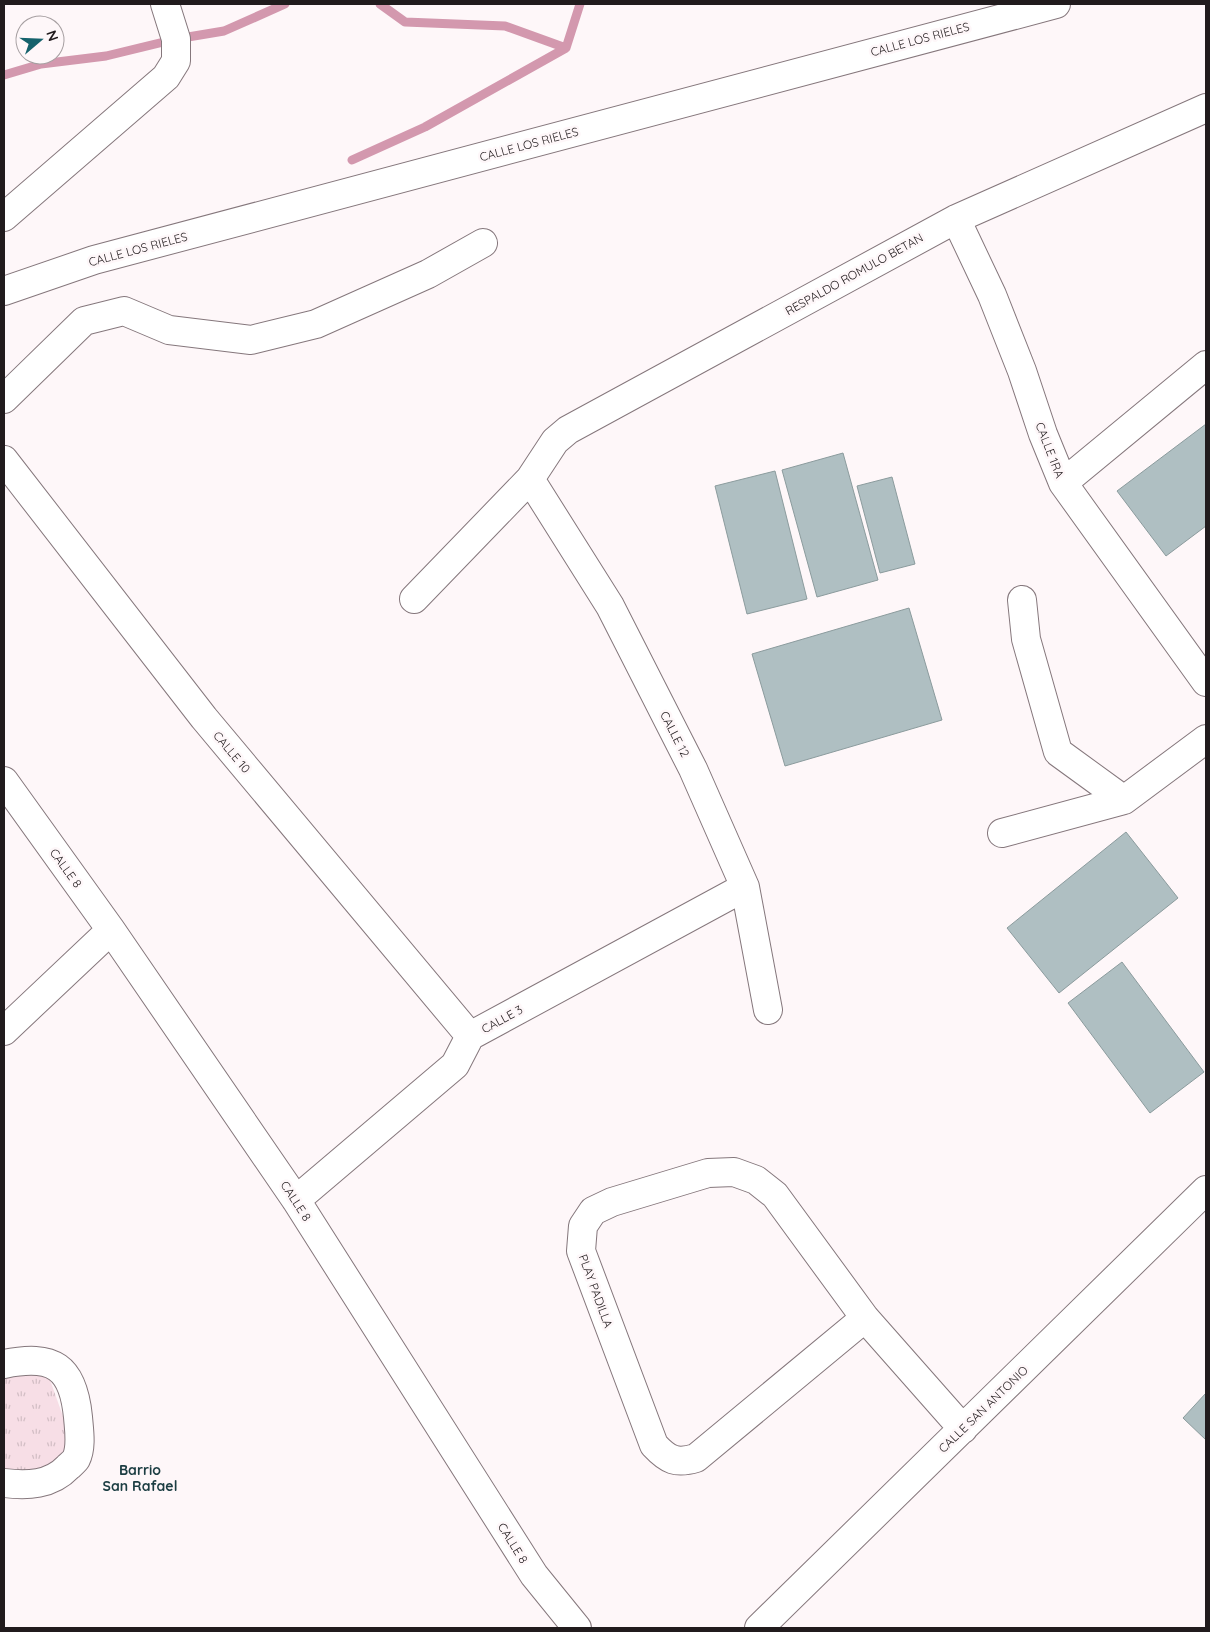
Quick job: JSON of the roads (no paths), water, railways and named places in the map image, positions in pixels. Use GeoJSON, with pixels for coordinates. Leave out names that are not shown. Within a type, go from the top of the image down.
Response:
{"type":"FeatureCollection","features":[{"type":"Feature","properties":{"kind":"street"},"geometry":{"type":"LineString","coordinates":[[4,218],[166,77],[176,60],[176,38],[165,4]]}},
{"type":"Feature","properties":{"kind":"street","name":"CALLE LOS RIELES"},"geometry":{"type":"LineString","coordinates":[[4,291],[94,260],[1056,4]]}},
{"type":"Feature","properties":{"kind":"street","name":"RESPALDO ROMULO BETAN"},"geometry":{"type":"LineString","coordinates":[[414,599],[530,480],[555,441],[568,430],[956,218],[1206,108]]}},
{"type":"Feature","properties":{"kind":"street","name":"CALLE 1RA"},"geometry":{"type":"LineString","coordinates":[[956,218],[992,295],[1063,483],[1206,682]]}},
{"type":"Feature","properties":{"kind":"street"},"geometry":{"type":"LineString","coordinates":[[4,400],[84,321],[124,311],[169,330],[251,340],[316,324],[428,274],[482,243]]}},
{"type":"Feature","properties":{"kind":"street"},"geometry":{"type":"LineString","coordinates":[[1063,483],[1206,365]]}},
{"type":"Feature","properties":{"kind":"street","name":"CALLE 10"},"geometry":{"type":"LineString","coordinates":[[4,460],[204,718],[470,1036]]}},
{"type":"Feature","properties":{"kind":"street","name":"CALLE 12"},"geometry":{"type":"LineString","coordinates":[[530,480],[610,606],[693,769],[745,887],[768,1010]]}},
{"type":"Feature","properties":{"kind":"street"},"geometry":{"type":"LineString","coordinates":[[1022,600],[1026,639],[1058,752],[1124,800]]}},
{"type":"Feature","properties":{"kind":"street"},"geometry":{"type":"LineString","coordinates":[[1002,833],[1124,800],[1206,740]]}},
{"type":"Feature","properties":{"kind":"street","name":"CALLE 8"},"geometry":{"type":"LineString","coordinates":[[4,782],[111,930],[296,1200],[534,1575],[576,1628]]}},
{"type":"Feature","properties":{"kind":"street","name":"CALLE 3"},"geometry":{"type":"LineString","coordinates":[[296,1200],[455,1065],[470,1036],[745,887]]}},
{"type":"Feature","properties":{"kind":"street"},"geometry":{"type":"LineString","coordinates":[[4,1031],[111,930]]}},
{"type":"Feature","properties":{"kind":"street","name":"PLAY PADILLA"},"geometry":{"type":"LineString","coordinates":[[865,1318],[696,1458],[683,1462],[672,1460],[662,1454],[654,1445],[581,1250],[583,1226],[593,1211],[612,1202],[708,1173],[734,1172],[756,1180],[775,1195],[865,1318],[963,1429]]}},
{"type":"Feature","properties":{"kind":"street","name":"CALLE SAN ANTONIO"},"geometry":{"type":"LineString","coordinates":[[759,1628],[1206,1190]]}},
{"type":"Feature","properties":{"kind":"street"},"geometry":{"type":"LineString","coordinates":[[4,1364],[38,1360],[54,1366],[67,1376],[76,1399],[80,1438],[76,1459],[61,1475],[42,1483],[20,1485],[4,1483]]}},
{"type":"Feature","properties":{"kind":"waterway"},"geometry":{"type":"LineString","coordinates":[[4,75],[41,64],[106,56],[176,39],[224,31],[285,4]]}},
{"type":"Feature","properties":{"kind":"waterway"},"geometry":{"type":"LineString","coordinates":[[380,4],[405,22],[505,26],[566,48]]}},
{"type":"Feature","properties":{"kind":"waterway"},"geometry":{"type":"LineString","coordinates":[[352,160],[425,127],[566,48],[580,4]]}},
{"type":"Feature","properties":{"kind":"district","name":"Barrio San Rafael"},"geometry":{"type":"Point","coordinates":[140,1478]}}]}
